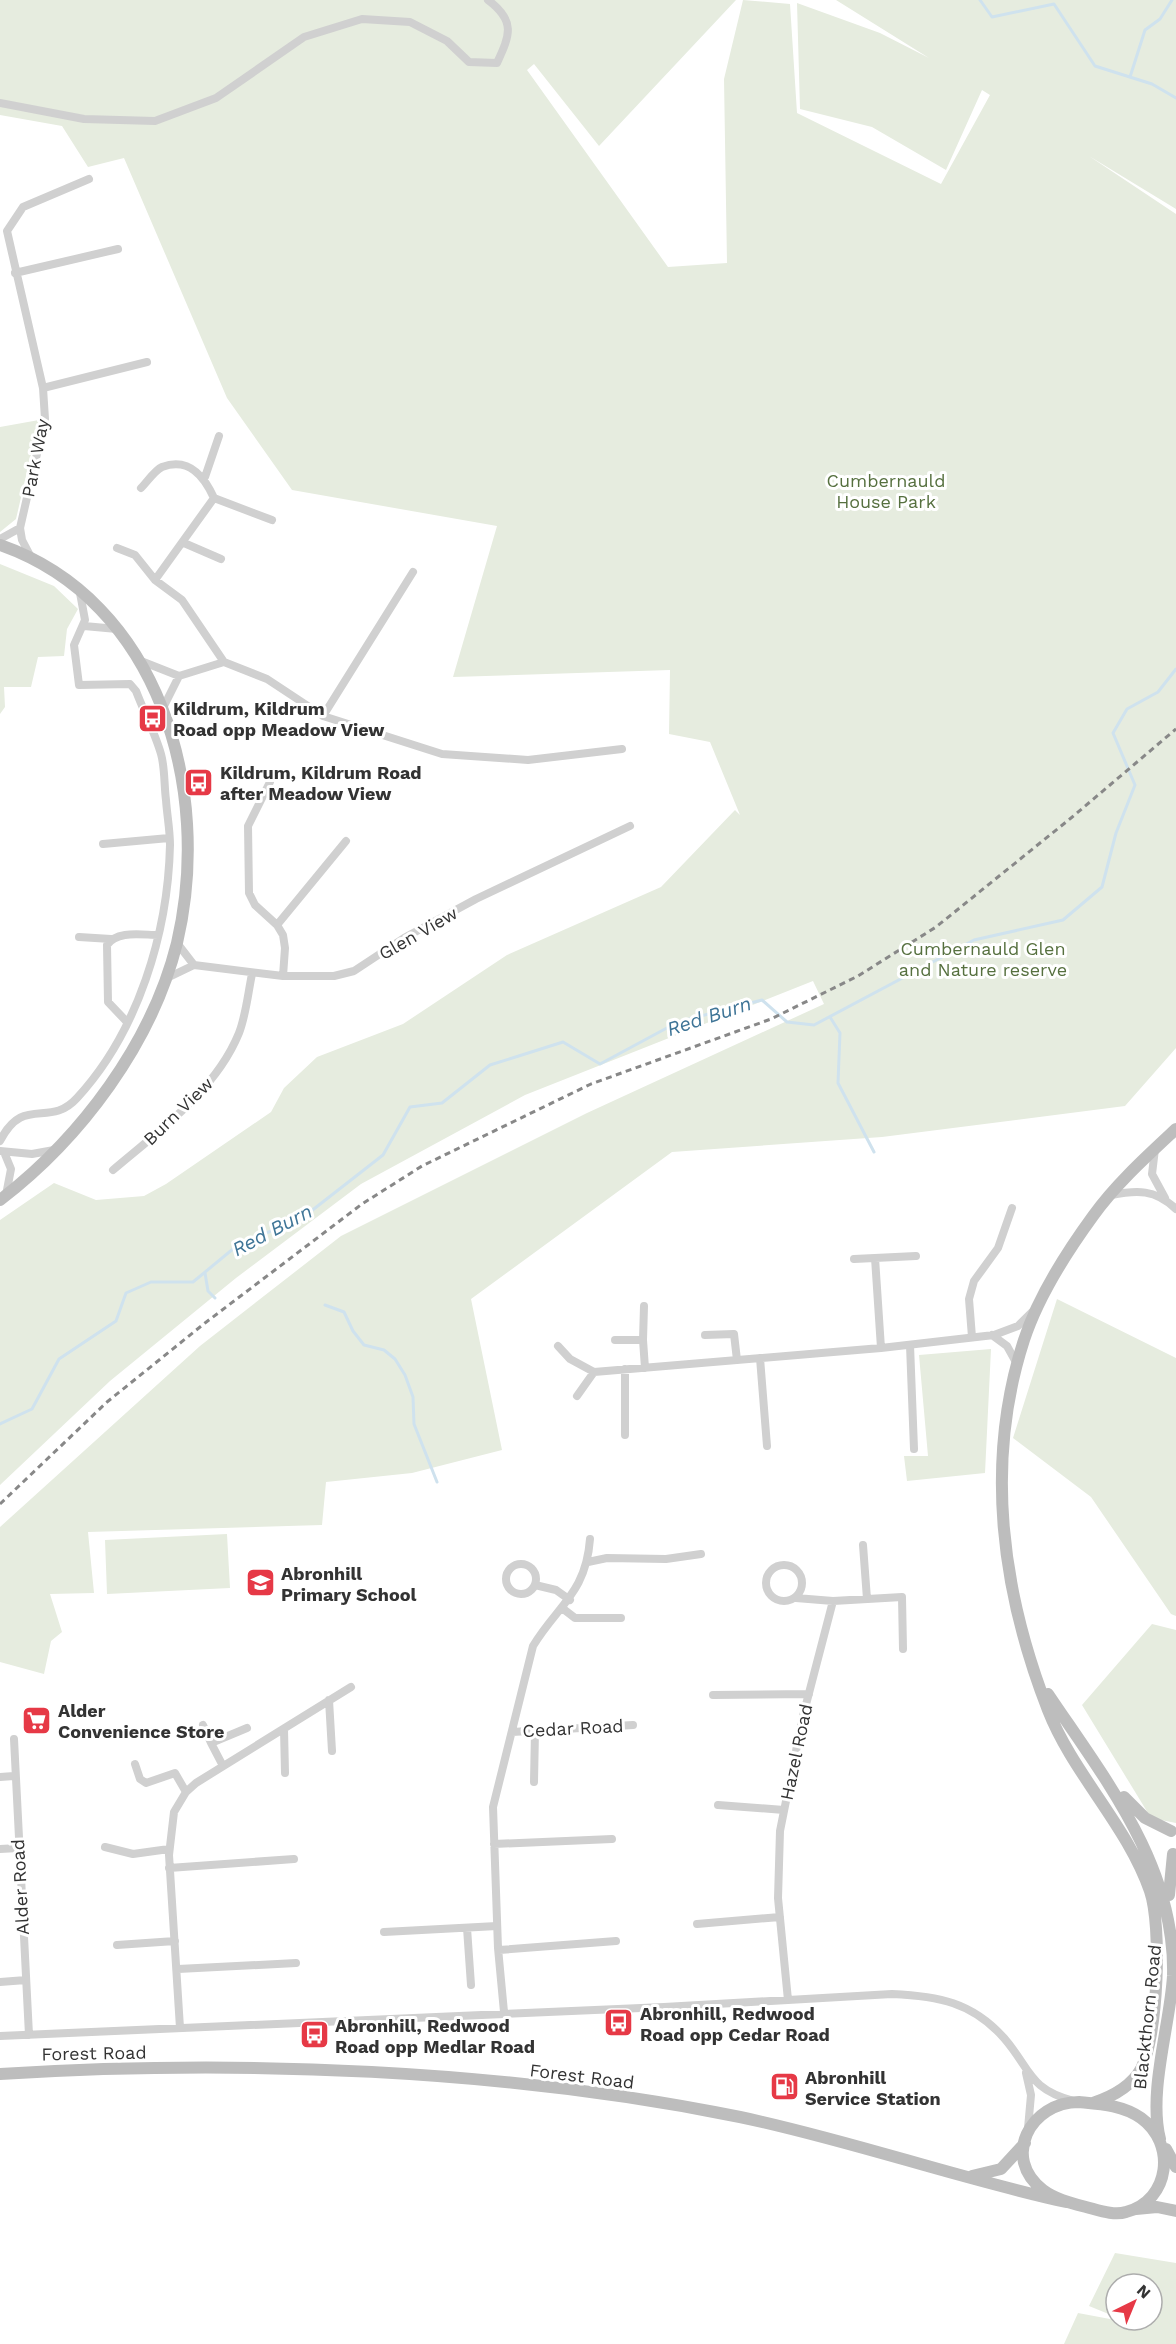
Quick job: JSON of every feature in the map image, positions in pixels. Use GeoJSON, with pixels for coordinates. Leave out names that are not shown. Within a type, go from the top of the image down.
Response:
{"type":"FeatureCollection","features":[{"type":"Feature","properties":{"kind":"street"},"geometry":{"type":"LineString","coordinates":[[0,103],[84,119],[155,122],[216,98],[304,37],[362,19],[410,22],[447,41],[470,62],[497,63],[509,36],[502,11],[488,0]]}},
{"type":"Feature","properties":{"kind":"street","name":"Park Way"},"geometry":{"type":"LineString","coordinates":[[21,528],[45,430],[43,388],[7,231],[12,220],[23,207],[89,179]]}},
{"type":"Feature","properties":{"kind":"street"},"geometry":{"type":"LineString","coordinates":[[15,273],[118,249]]}},
{"type":"Feature","properties":{"kind":"street"},"geometry":{"type":"LineString","coordinates":[[43,388],[147,362]]}},
{"type":"Feature","properties":{"kind":"street"},"geometry":{"type":"LineString","coordinates":[[205,477],[219,436]]}},
{"type":"Feature","properties":{"kind":"street"},"geometry":{"type":"LineString","coordinates":[[141,488],[161,468],[184,465],[205,477],[214,498],[272,520]]}},
{"type":"Feature","properties":{"kind":"street"},"geometry":{"type":"LineString","coordinates":[[155,580],[184,543],[214,498]]}},
{"type":"Feature","properties":{"kind":"street"},"geometry":{"type":"LineString","coordinates":[[0,539],[21,528],[22,540],[32,559]]}},
{"type":"Feature","properties":{"kind":"street"},"geometry":{"type":"LineString","coordinates":[[184,543],[221,559]]}},
{"type":"Feature","properties":{"kind":"street"},"geometry":{"type":"LineString","coordinates":[[0,545],[32,559],[80,589],[117,629],[141,661],[163,708],[175,744],[187,819],[186,884],[177,943],[150,1016],[109,1089],[58,1149],[3,1198]]}},
{"type":"Feature","properties":{"kind":"street"},"geometry":{"type":"LineString","coordinates":[[117,548],[135,555],[155,580],[182,600],[224,662],[267,679],[323,716],[442,754],[528,760],[622,749]]}},
{"type":"Feature","properties":{"kind":"street"},"geometry":{"type":"LineString","coordinates":[[323,716],[413,572]]}},
{"type":"Feature","properties":{"kind":"street"},"geometry":{"type":"LineString","coordinates":[[0,1141],[8,1125],[16,1117],[27,1113],[56,1112],[68,1107],[94,1077],[127,1022],[144,980],[158,934],[169,838],[162,756],[136,691],[130,684],[79,685],[74,645],[84,626],[80,589]]}},
{"type":"Feature","properties":{"kind":"street"},"geometry":{"type":"LineString","coordinates":[[84,626],[117,629]]}},
{"type":"Feature","properties":{"kind":"street"},"geometry":{"type":"LineString","coordinates":[[141,661],[178,676],[224,662]]}},
{"type":"Feature","properties":{"kind":"street"},"geometry":{"type":"LineString","coordinates":[[163,708],[178,676]]}},
{"type":"Feature","properties":{"kind":"street"},"geometry":{"type":"LineString","coordinates":[[270,782],[248,826],[248,880],[249,893],[255,905],[277,925],[285,948],[282,976]]}},
{"type":"Feature","properties":{"kind":"street","name":"Glen View"},"geometry":{"type":"LineString","coordinates":[[194,965],[282,976],[334,976],[354,971],[404,939],[476,899],[630,826]]}},
{"type":"Feature","properties":{"kind":"street"},"geometry":{"type":"LineString","coordinates":[[104,844],[169,838]]}},
{"type":"Feature","properties":{"kind":"street"},"geometry":{"type":"LineString","coordinates":[[277,925],[346,841]]}},
{"type":"Feature","properties":{"kind":"street"},"geometry":{"type":"LineString","coordinates":[[79,937],[111,939],[120,936],[158,934]]}},
{"type":"Feature","properties":{"kind":"street"},"geometry":{"type":"LineString","coordinates":[[111,939],[107,945],[108,1002],[114,1012],[127,1022]]}},
{"type":"Feature","properties":{"kind":"street"},"geometry":{"type":"LineString","coordinates":[[165,979],[194,965],[177,943]]}},
{"type":"Feature","properties":{"kind":"street","name":"Burn View"},"geometry":{"type":"LineString","coordinates":[[113,1170],[161,1129],[216,1074],[239,1032],[252,974]]}},
{"type":"Feature","properties":{"kind":"street","name":"Blackthorn Road"},"geometry":{"type":"LineString","coordinates":[[1093,2103],[1107,2098],[1128,2085],[1140,2070],[1147,2052],[1157,1969],[1156,1926],[1150,1892],[1109,1812],[1067,1747],[1048,1710],[1014,1605],[1003,1533],[1000,1478],[1008,1407],[1017,1364],[1025,1338],[1052,1280],[1094,1215],[1176,1129]]}},
{"type":"Feature","properties":{"kind":"street"},"geometry":{"type":"LineString","coordinates":[[2,1152],[32,1154],[58,1149]]}},
{"type":"Feature","properties":{"kind":"street"},"geometry":{"type":"LineString","coordinates":[[1155,1149],[1152,1174],[1167,1200],[1176,1209]]}},
{"type":"Feature","properties":{"kind":"street"},"geometry":{"type":"LineString","coordinates":[[2,1152],[11,1169],[3,1198]]}},
{"type":"Feature","properties":{"kind":"street"},"geometry":{"type":"LineString","coordinates":[[1111,1195],[1141,1191],[1167,1200]]}},
{"type":"Feature","properties":{"kind":"street"},"geometry":{"type":"LineString","coordinates":[[972,1337],[969,1299],[974,1281],[998,1248],[1012,1208]]}},
{"type":"Feature","properties":{"kind":"street"},"geometry":{"type":"LineString","coordinates":[[854,1259],[916,1256]]}},
{"type":"Feature","properties":{"kind":"street"},"geometry":{"type":"LineString","coordinates":[[875,1258],[881,1348]]}},
{"type":"Feature","properties":{"kind":"street"},"geometry":{"type":"LineString","coordinates":[[558,1346],[570,1359],[594,1372],[881,1348],[992,1335],[1018,1326],[1042,1301]]}},
{"type":"Feature","properties":{"kind":"street"},"geometry":{"type":"LineString","coordinates":[[644,1306],[645,1368]]}},
{"type":"Feature","properties":{"kind":"street"},"geometry":{"type":"LineString","coordinates":[[705,1335],[735,1334],[737,1360]]}},
{"type":"Feature","properties":{"kind":"street"},"geometry":{"type":"LineString","coordinates":[[992,1335],[1007,1346],[1017,1364]]}},
{"type":"Feature","properties":{"kind":"street"},"geometry":{"type":"LineString","coordinates":[[615,1340],[643,1340]]}},
{"type":"Feature","properties":{"kind":"street"},"geometry":{"type":"LineString","coordinates":[[910,1345],[914,1449]]}},
{"type":"Feature","properties":{"kind":"street"},"geometry":{"type":"LineString","coordinates":[[760,1358],[767,1446]]}},
{"type":"Feature","properties":{"kind":"street"},"geometry":{"type":"LineString","coordinates":[[625,1369],[625,1435]]}},
{"type":"Feature","properties":{"kind":"street"},"geometry":{"type":"LineString","coordinates":[[577,1396],[594,1372]]}},
{"type":"Feature","properties":{"kind":"street","name":"Cedar Road"},"geometry":{"type":"LineString","coordinates":[[504,2012],[497,1926],[493,1807],[532,1646],[546,1624],[570,1600],[588,1562],[590,1539]]}},
{"type":"Feature","properties":{"kind":"street"},"geometry":{"type":"LineString","coordinates":[[863,1545],[867,1599]]}},
{"type":"Feature","properties":{"kind":"street"},"geometry":{"type":"LineString","coordinates":[[588,1562],[607,1558],[666,1559],[701,1554]]}},
{"type":"Feature","properties":{"kind":"street"},"geometry":{"type":"LineString","coordinates":[[796,1598],[802,1585],[800,1574],[794,1568],[784,1564],[773,1567],[765,1578],[768,1595],[779,1602],[796,1598],[833,1601],[902,1597],[903,1649]]}},
{"type":"Feature","properties":{"kind":"street"},"geometry":{"type":"LineString","coordinates":[[535,1585],[556,1590],[570,1600]]}},
{"type":"Feature","properties":{"kind":"street","name":"Hazel Road"},"geometry":{"type":"LineString","coordinates":[[788,2000],[780,1917],[780,1831],[809,1694],[833,1601]]}},
{"type":"Feature","properties":{"kind":"street"},"geometry":{"type":"LineString","coordinates":[[562,1608],[575,1618],[621,1618]]}},
{"type":"Feature","properties":{"kind":"street","name":"Blackthorn Road"},"geometry":{"type":"LineString","coordinates":[[1040,1683],[1099,1767],[1133,1824],[1158,1872],[1170,1910],[1173,1929],[1173,1975],[1155,2108],[1161,2139]]}},
{"type":"Feature","properties":{"kind":"street"},"geometry":{"type":"LineString","coordinates":[[180,2028],[178,1969],[169,1868],[174,1812],[186,1792],[223,1766],[351,1687]]}},
{"type":"Feature","properties":{"kind":"street","name":"Hazel Road"},"geometry":{"type":"LineString","coordinates":[[713,1695],[809,1694]]}},
{"type":"Feature","properties":{"kind":"street"},"geometry":{"type":"LineString","coordinates":[[329,1700],[332,1751]]}},
{"type":"Feature","properties":{"kind":"street"},"geometry":{"type":"LineString","coordinates":[[203,1725],[223,1766]]}},
{"type":"Feature","properties":{"kind":"street","name":"Cedar Road"},"geometry":{"type":"LineString","coordinates":[[512,1732],[633,1725]]}},
{"type":"Feature","properties":{"kind":"street"},"geometry":{"type":"LineString","coordinates":[[211,1743],[247,1728]]}},
{"type":"Feature","properties":{"kind":"street"},"geometry":{"type":"LineString","coordinates":[[284,1729],[285,1773]]}},
{"type":"Feature","properties":{"kind":"street"},"geometry":{"type":"LineString","coordinates":[[534,1782],[536,1731]]}},
{"type":"Feature","properties":{"kind":"street","name":"Alder Road"},"geometry":{"type":"LineString","coordinates":[[14,1739],[29,2035]]}},
{"type":"Feature","properties":{"kind":"street"},"geometry":{"type":"LineString","coordinates":[[135,1764],[140,1779],[146,1783],[175,1773],[186,1792]]}},
{"type":"Feature","properties":{"kind":"street"},"geometry":{"type":"LineString","coordinates":[[1099,1767],[1145,1818],[1174,1830]]}},
{"type":"Feature","properties":{"kind":"street"},"geometry":{"type":"LineString","coordinates":[[0,1778],[15,1776]]}},
{"type":"Feature","properties":{"kind":"street","name":"Hazel Road"},"geometry":{"type":"LineString","coordinates":[[717,1805],[784,1810]]}},
{"type":"Feature","properties":{"kind":"street"},"geometry":{"type":"LineString","coordinates":[[1109,1812],[1133,1824],[1155,1831],[1174,1830]]}},
{"type":"Feature","properties":{"kind":"street"},"geometry":{"type":"LineString","coordinates":[[494,1844],[612,1839]]}},
{"type":"Feature","properties":{"kind":"street"},"geometry":{"type":"LineString","coordinates":[[0,1849],[18,1848]]}},
{"type":"Feature","properties":{"kind":"street"},"geometry":{"type":"LineString","coordinates":[[105,1848],[133,1854],[169,1849]]}},
{"type":"Feature","properties":{"kind":"street"},"geometry":{"type":"LineString","coordinates":[[1150,1892],[1158,1872],[1174,1852]]}},
{"type":"Feature","properties":{"kind":"street"},"geometry":{"type":"LineString","coordinates":[[1170,1910],[1169,1879],[1174,1852]]}},
{"type":"Feature","properties":{"kind":"street"},"geometry":{"type":"LineString","coordinates":[[169,1868],[294,1859]]}},
{"type":"Feature","properties":{"kind":"street"},"geometry":{"type":"LineString","coordinates":[[696,1924],[780,1917]]}},
{"type":"Feature","properties":{"kind":"street"},"geometry":{"type":"LineString","coordinates":[[384,1932],[497,1926]]}},
{"type":"Feature","properties":{"kind":"street"},"geometry":{"type":"LineString","coordinates":[[467,1928],[471,1985]]}},
{"type":"Feature","properties":{"kind":"street"},"geometry":{"type":"LineString","coordinates":[[117,1945],[175,1941]]}},
{"type":"Feature","properties":{"kind":"street"},"geometry":{"type":"LineString","coordinates":[[499,1950],[616,1941]]}},
{"type":"Feature","properties":{"kind":"street"},"geometry":{"type":"LineString","coordinates":[[178,1969],[296,1963]]}},
{"type":"Feature","properties":{"kind":"street"},"geometry":{"type":"LineString","coordinates":[[0,1982],[26,1980]]}},
{"type":"Feature","properties":{"kind":"street"},"geometry":{"type":"LineString","coordinates":[[0,2036],[892,1994],[946,1999],[982,2017],[993,2027],[1006,2040],[1025,2070],[1050,2094],[1079,2102],[1112,2105],[1138,2116],[1161,2139],[1176,2167]]}},
{"type":"Feature","properties":{"kind":"street","name":"Forest Road"},"geometry":{"type":"LineString","coordinates":[[0,2074],[64,2070],[225,2068],[396,2074],[553,2089],[745,2118],[1066,2202]]}},
{"type":"Feature","properties":{"kind":"street"},"geometry":{"type":"LineString","coordinates":[[1025,2070],[1031,2096],[1024,2159],[1031,2177],[1043,2190],[1066,2202],[1116,2213],[1157,2207],[1176,2211]]}},
{"type":"Feature","properties":{"kind":"street"},"geometry":{"type":"LineString","coordinates":[[1027,2130],[1036,2118],[1050,2108],[1079,2102]]}},
{"type":"Feature","properties":{"kind":"street"},"geometry":{"type":"LineString","coordinates":[[1134,2209],[1149,2198],[1162,2175],[1165,2157],[1161,2139]]}},
{"type":"Feature","properties":{"kind":"street","name":"Forest Road"},"geometry":{"type":"LineString","coordinates":[[970,2176],[1000,2169],[1024,2143]]}},
{"type":"Feature","properties":{"kind":"green space"},"geometry":{"type":"Polygon","coordinates":[[[0,0],[736,0],[599,146],[534,64],[527,70],[668,267],[727,263],[724,79],[743,0],[790,4],[797,113],[941,184],[990,95],[982,90],[946,170],[872,127],[800,109],[797,3],[880,33],[929,58],[836,0],[1176,0],[1176,209],[1089,156],[1176,214],[1176,1048],[1125,1106],[882,1137],[672,1152],[471,1299],[502,1450],[412,1473],[326,1482],[322,1525],[88,1532],[94,1593],[50,1594],[62,1632],[51,1641],[44,1674],[0,1662],[0,1527],[200,1346],[341,1236],[587,1113],[824,1004],[813,981],[525,1095],[361,1184],[236,1278],[110,1381],[0,1485],[0,1220],[54,1183],[96,1200],[144,1196],[166,1184],[271,1112],[284,1088],[317,1057],[403,1024],[507,955],[661,887],[735,810],[740,815],[710,742],[669,734],[670,670],[453,677],[497,526],[292,490],[227,398],[124,158],[88,167],[62,126],[0,115],[0,0]]]}},
{"type":"Feature","properties":{"kind":"green space"},"geometry":{"type":"Polygon","coordinates":[[[39,420],[16,519],[0,532],[0,427],[39,420]]]}},
{"type":"Feature","properties":{"kind":"green space"},"geometry":{"type":"Polygon","coordinates":[[[0,564],[54,586],[78,609],[67,629],[64,656],[38,657],[31,687],[4,687],[5,707],[0,714],[0,564]]]}},
{"type":"Feature","properties":{"kind":"green space"},"geometry":{"type":"Polygon","coordinates":[[[1057,1299],[1176,1358],[1176,1616],[1171,1614],[1091,1497],[1013,1438],[1057,1299]]]}},
{"type":"Feature","properties":{"kind":"green space"},"geometry":{"type":"Polygon","coordinates":[[[991,1349],[985,1473],[907,1481],[904,1456],[928,1456],[919,1355],[991,1349]]]}},
{"type":"Feature","properties":{"kind":"green space"},"geometry":{"type":"Polygon","coordinates":[[[227,1534],[230,1588],[107,1594],[105,1540],[227,1534]]]}},
{"type":"Feature","properties":{"kind":"green space"},"geometry":{"type":"Polygon","coordinates":[[[1152,1624],[1176,1630],[1176,1823],[1151,1818],[1082,1705],[1152,1624]]]}},
{"type":"Feature","properties":{"kind":"green space"},"geometry":{"type":"Polygon","coordinates":[[[1115,2253],[1176,2263],[1176,2344],[1064,2344],[1078,2313],[1104,2318],[1104,2332],[1164,2332],[1164,2272],[1106,2272],[1115,2253]]]}},
{"type":"Feature","properties":{"kind":"green space"},"geometry":{"type":"Polygon","coordinates":[[[1104,2275],[1104,2312],[1089,2306],[1104,2275]]]}},
{"type":"Feature","properties":{"kind":"waterway"},"geometry":{"type":"LineString","coordinates":[[980,0],[992,17],[1054,4],[1095,66],[1152,84],[1176,98]]}},
{"type":"Feature","properties":{"kind":"waterway"},"geometry":{"type":"LineString","coordinates":[[1130,77],[1145,30],[1160,19],[1172,0]]}},
{"type":"Feature","properties":{"kind":"waterway","name":"Red Burn"},"geometry":{"type":"LineString","coordinates":[[0,1424],[32,1409],[59,1359],[116,1321],[126,1293],[151,1282],[193,1282],[239,1244],[301,1219],[383,1155],[410,1107],[442,1103],[490,1065],[563,1042],[600,1064],[678,1022],[762,1000],[787,1022],[814,1025],[974,940],[1063,920],[1102,887],[1116,833],[1135,785],[1113,733],[1127,709],[1158,692],[1176,669]]}},
{"type":"Feature","properties":{"kind":"waterway"},"geometry":{"type":"LineString","coordinates":[[830,1017],[840,1033],[838,1083],[874,1152]]}},
{"type":"Feature","properties":{"kind":"waterway"},"geometry":{"type":"LineString","coordinates":[[205,1273],[208,1291],[215,1298]]}},
{"type":"Feature","properties":{"kind":"waterway"},"geometry":{"type":"LineString","coordinates":[[325,1305],[344,1312],[353,1331],[364,1345],[384,1350],[395,1359],[405,1375],[413,1397],[414,1424],[437,1482]]}},
{"type":"Feature","properties":{"kind":"railway"},"geometry":{"type":"LineString","coordinates":[[0,1504],[107,1402],[205,1323],[362,1204],[422,1166],[591,1084],[771,1019],[858,976],[936,927],[1071,818],[1176,729]]}},
{"type":"Feature","properties":{"kind":"place","name":"Kildrum, Kildrum Road opp Meadow View"},"geometry":{"type":"Point","coordinates":[152,718]}},
{"type":"Feature","properties":{"kind":"place","name":"Kildrum, Kildrum Road after Meadow View"},"geometry":{"type":"Point","coordinates":[199,782]}},
{"type":"Feature","properties":{"kind":"place","name":"Abronhill Primary School"},"geometry":{"type":"Point","coordinates":[260,1583]}},
{"type":"Feature","properties":{"kind":"place","name":"Alder Convenience Store"},"geometry":{"type":"Point","coordinates":[37,1720]}},
{"type":"Feature","properties":{"kind":"place","name":"Abronhill, Redwood Road opp Cedar Road"},"geometry":{"type":"Point","coordinates":[619,2023]}},
{"type":"Feature","properties":{"kind":"place","name":"Abronhill, Redwood Road opp Medlar Road"},"geometry":{"type":"Point","coordinates":[314,2035]}},
{"type":"Feature","properties":{"kind":"place","name":"Abronhill Service Station"},"geometry":{"type":"Point","coordinates":[784,2087]}},
{"type":"Feature","properties":{"kind":"park label","name":"Cumbernauld House Park"},"geometry":{"type":"Point","coordinates":[886,490]}},
{"type":"Feature","properties":{"kind":"park label","name":"Cumbernauld Glen and Nature reserve"},"geometry":{"type":"Point","coordinates":[983,958]}}]}
